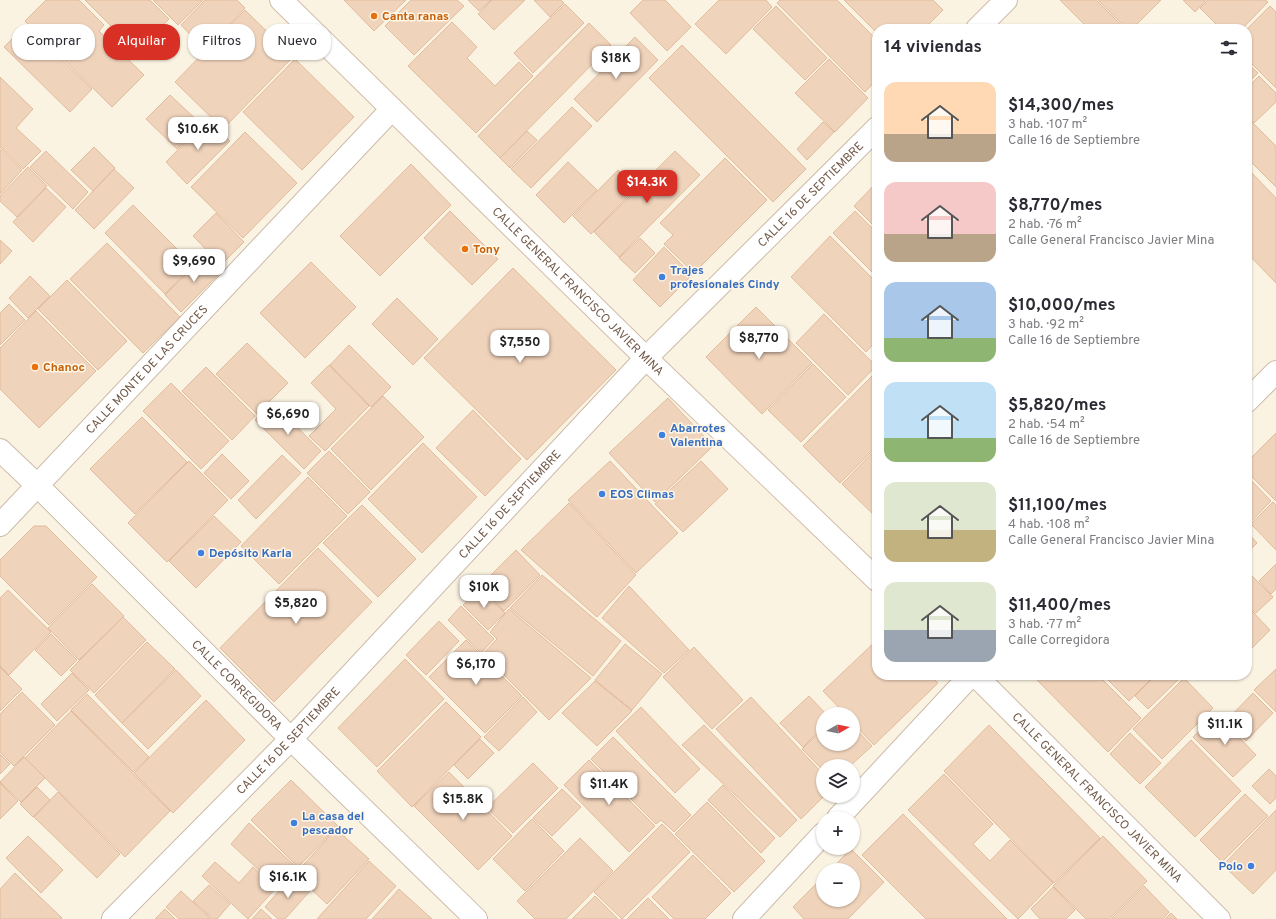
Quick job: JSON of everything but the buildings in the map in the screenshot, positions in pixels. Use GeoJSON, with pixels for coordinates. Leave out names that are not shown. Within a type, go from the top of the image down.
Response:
{"type":"FeatureCollection","features":[{"type":"Feature","properties":{"kind":"street","name":"CALLE GENERAL FRANCISCO JAVIER MINA"},"geometry":{"type":"LineString","coordinates":[[281,0],[646,358],[872,575]]}},
{"type":"Feature","properties":{"kind":"street"},"geometry":{"type":"LineString","coordinates":[[982,24],[1006,0]]}},
{"type":"Feature","properties":{"kind":"street","name":"CALLE MONTE DE LAS CRUCES"},"geometry":{"type":"LineString","coordinates":[[0,524],[38,486],[392,110]]}},
{"type":"Feature","properties":{"kind":"street","name":"CALLE 16 DE SEPTIEMBRE"},"geometry":{"type":"LineString","coordinates":[[113,919],[292,739],[646,358],[872,133]]}},
{"type":"Feature","properties":{"kind":"street"},"geometry":{"type":"LineString","coordinates":[[1252,396],[1276,372]]}},
{"type":"Feature","properties":{"kind":"street","name":"CALLE CORREGIDORA"},"geometry":{"type":"LineString","coordinates":[[0,450],[476,919]]}},
{"type":"Feature","properties":{"kind":"street"},"geometry":{"type":"LineString","coordinates":[[845,811],[966,680]]}},
{"type":"Feature","properties":{"kind":"street","name":"CALLE GENERAL FRANCISCO JAVIER MINA"},"geometry":{"type":"LineString","coordinates":[[980,680],[1219,919]]}},
{"type":"Feature","properties":{"kind":"street"},"geometry":{"type":"LineString","coordinates":[[744,919],[816,842]]}},
{"type":"Feature","properties":{"kind":"place","name":"Canta ranas"},"geometry":{"type":"Point","coordinates":[374,16]}},
{"type":"Feature","properties":{"kind":"place","name":"Tony"},"geometry":{"type":"Point","coordinates":[465,249]}},
{"type":"Feature","properties":{"kind":"place","name":"Trajes profesionales Cindy"},"geometry":{"type":"Point","coordinates":[662,277]}},
{"type":"Feature","properties":{"kind":"place","name":"Chanoc"},"geometry":{"type":"Point","coordinates":[35,367]}},
{"type":"Feature","properties":{"kind":"place","name":"Abarrotes Valentina"},"geometry":{"type":"Point","coordinates":[662,435]}},
{"type":"Feature","properties":{"kind":"place","name":"EOS Climas"},"geometry":{"type":"Point","coordinates":[602,494]}},
{"type":"Feature","properties":{"kind":"place","name":"Depósito Karla"},"geometry":{"type":"Point","coordinates":[201,553]}},
{"type":"Feature","properties":{"kind":"place","name":"La casa del pescador"},"geometry":{"type":"Point","coordinates":[294,823]}},
{"type":"Feature","properties":{"kind":"place","name":"Polo"},"geometry":{"type":"Point","coordinates":[1251,866]}}]}
